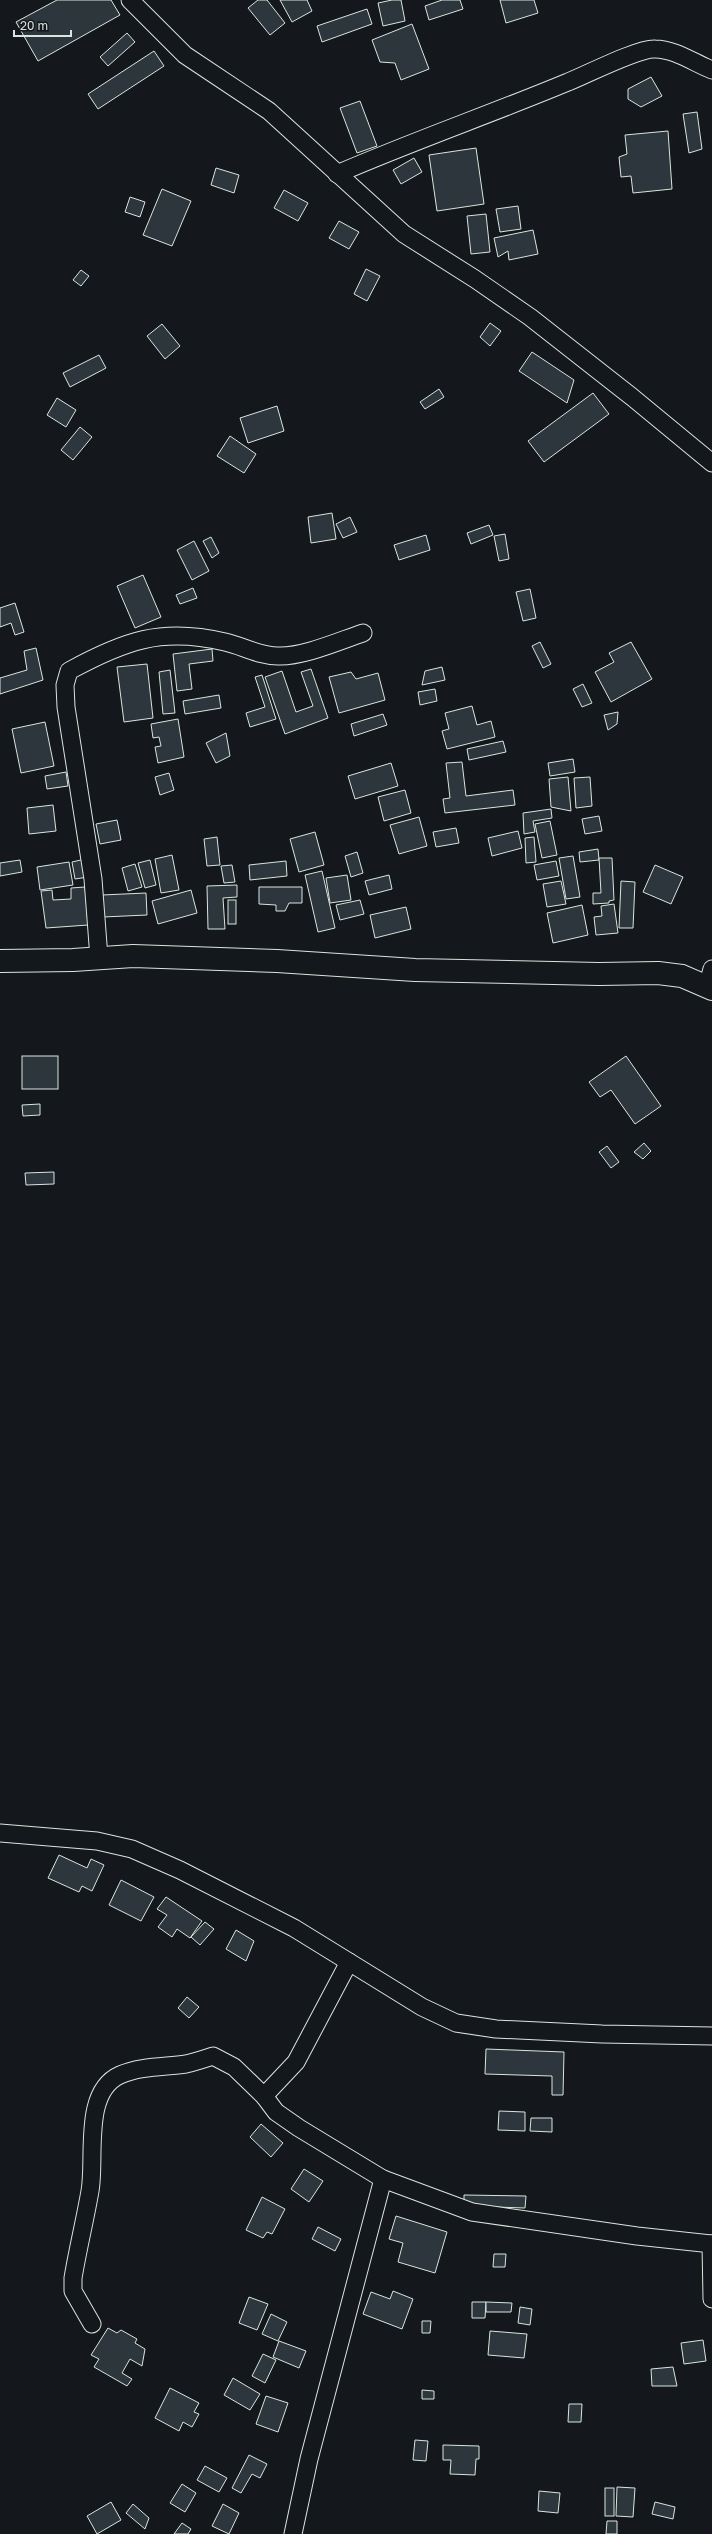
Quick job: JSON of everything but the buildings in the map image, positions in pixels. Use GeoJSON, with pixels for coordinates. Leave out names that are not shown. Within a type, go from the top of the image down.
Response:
{"type":"FeatureCollection","features":[{"type":"Feature","properties":{"kind":"main road"},"geometry":{"type":"LineString","coordinates":[[0,961],[134,956],[277,960],[415,970],[599,974],[658,973],[711,978]]}},
{"type":"Feature","properties":{"kind":"street"},"geometry":{"type":"LineString","coordinates":[[130,0],[185,55],[269,111],[404,234],[525,313],[632,397],[712,463]]}},
{"type":"Feature","properties":{"kind":"street"},"geometry":{"type":"LineString","coordinates":[[337,174],[412,142],[485,116],[624,58],[655,48],[675,53],[712,70]]}},
{"type":"Feature","properties":{"kind":"street"},"geometry":{"type":"LineString","coordinates":[[99,958],[92,879],[66,707],[65,685],[69,671],[107,650],[147,637],[183,636],[218,641],[253,652],[279,656],[307,651],[363,633]]}},
{"type":"Feature","properties":{"kind":"street"},"geometry":{"type":"LineString","coordinates":[[0,1834],[97,1840],[132,1850],[180,1870],[294,1928],[439,2016],[463,2024],[496,2029],[602,2034],[712,2036]]}},
{"type":"Feature","properties":{"kind":"street"},"geometry":{"type":"LineString","coordinates":[[264,2096],[296,2062],[349,1962]]}},
{"type":"Feature","properties":{"kind":"street"},"geometry":{"type":"LineString","coordinates":[[92,2324],[73,2292],[73,2278],[94,2162],[91,2126],[107,2085],[119,2075],[134,2071],[188,2063],[213,2056],[234,2067],[264,2096],[276,2112],[299,2128],[383,2179],[472,2212],[644,2237],[712,2244],[712,2299]]}},
{"type":"Feature","properties":{"kind":"street"},"geometry":{"type":"LineString","coordinates":[[293,2534],[309,2459],[383,2179]]}}]}
